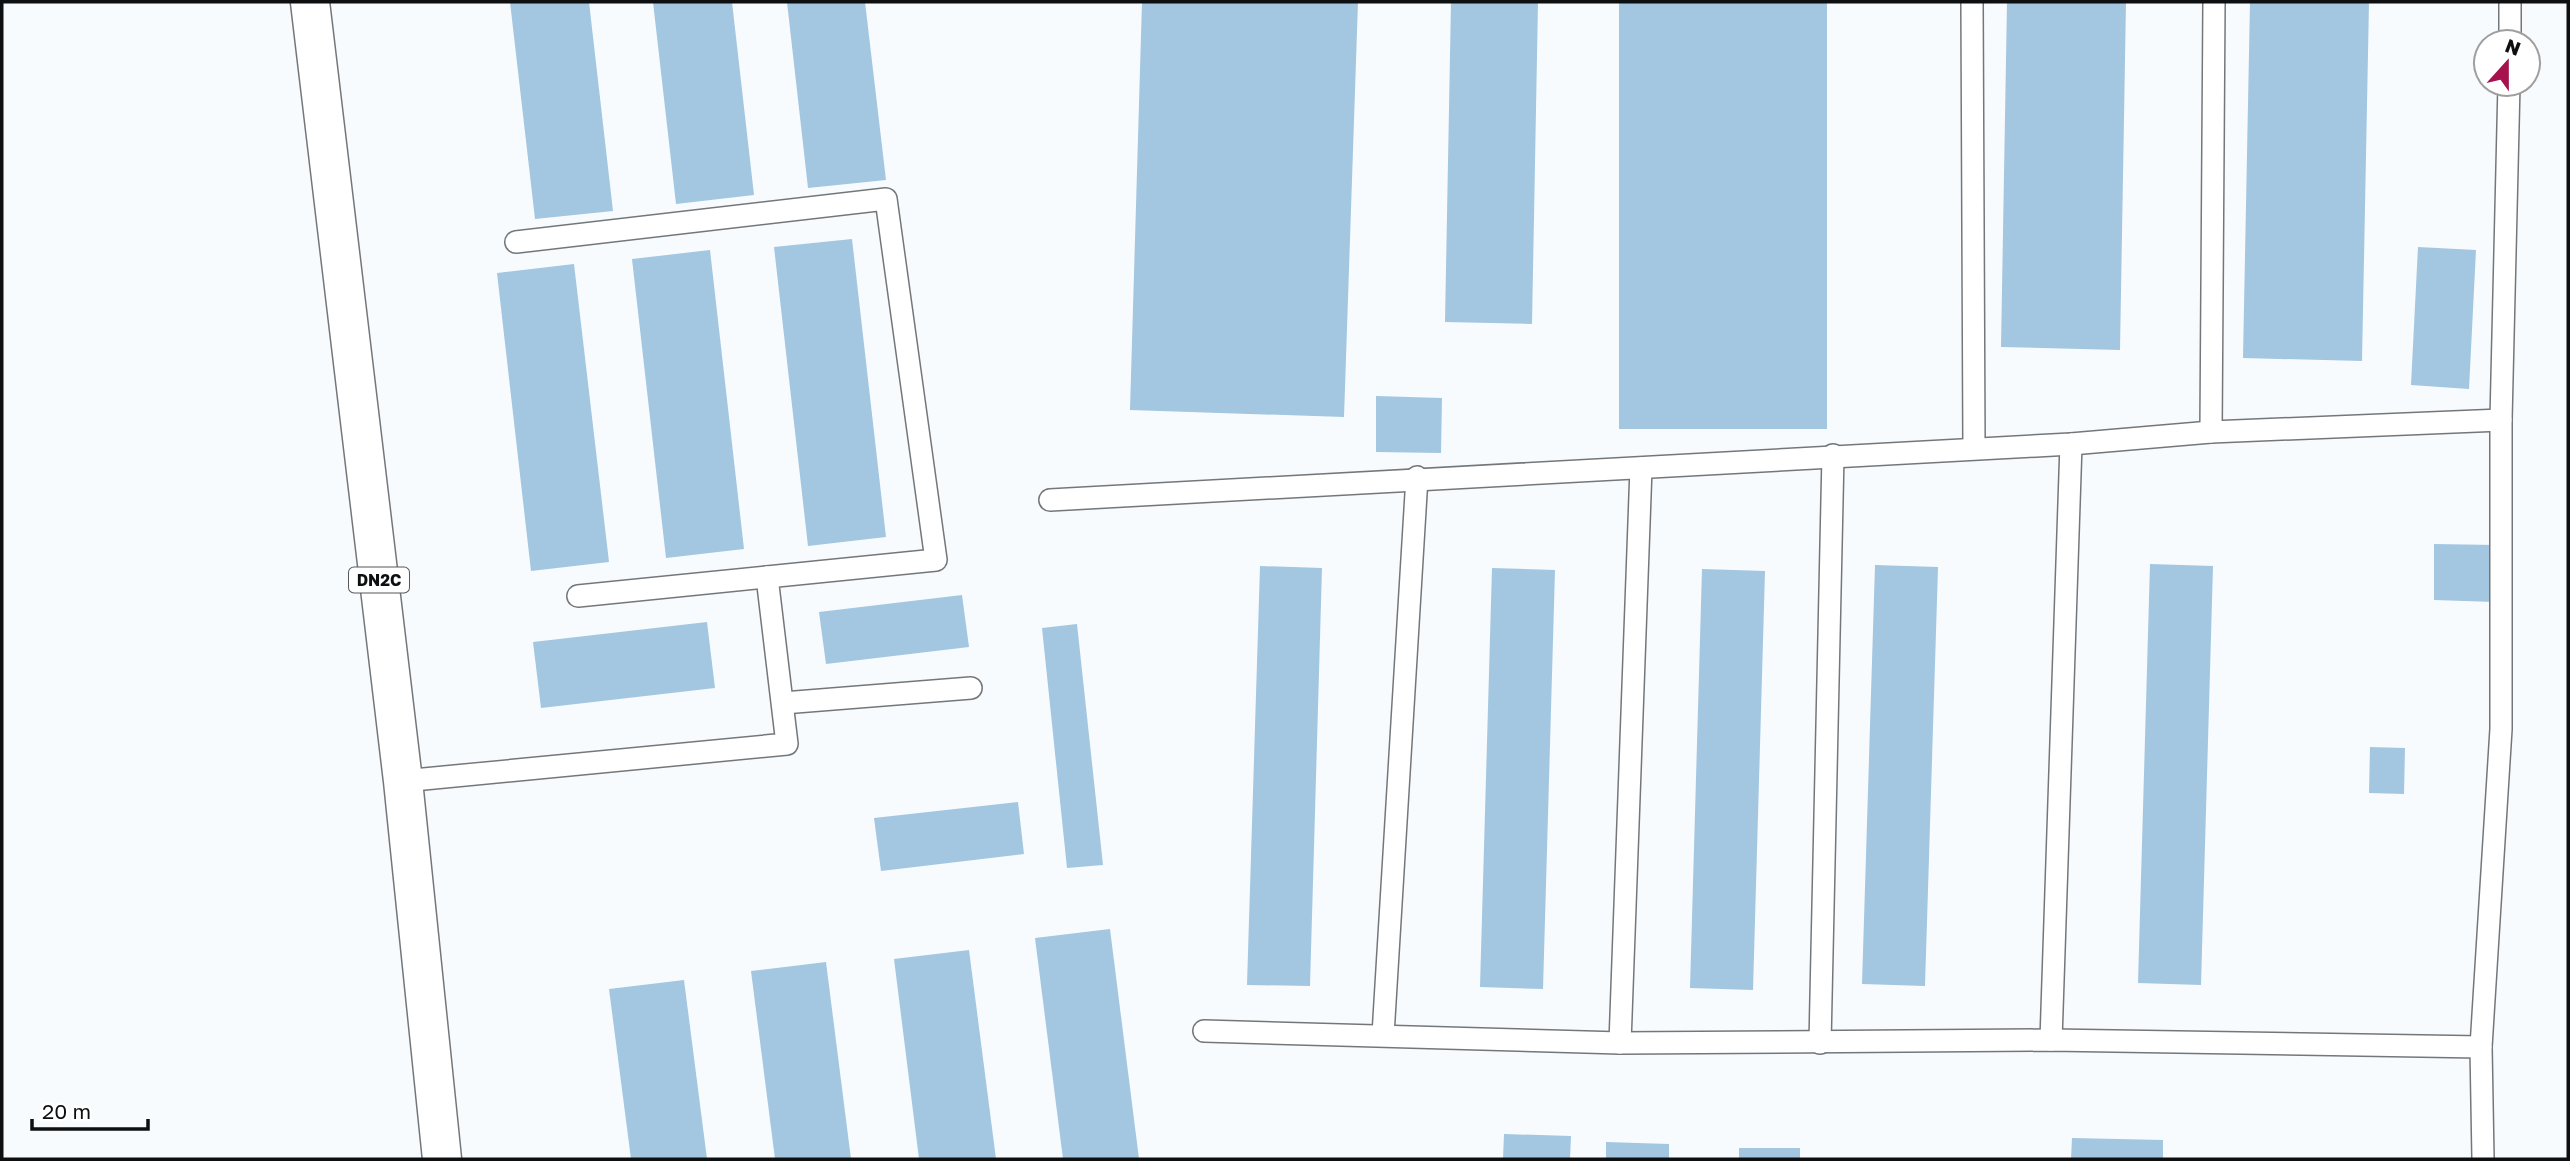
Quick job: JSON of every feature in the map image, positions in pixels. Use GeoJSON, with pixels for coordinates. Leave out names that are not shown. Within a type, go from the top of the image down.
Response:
{"type":"FeatureCollection","features":[{"type":"Feature","properties":{"kind":"main road","name":"DN2C"},"geometry":{"type":"LineString","coordinates":[[310,2],[403,781],[442,1159]]}},
{"type":"Feature","properties":{"kind":"lane"},"geometry":{"type":"LineString","coordinates":[[1972,2],[1974,448]]}},
{"type":"Feature","properties":{"kind":"lane"},"geometry":{"type":"LineString","coordinates":[[2211,432],[2214,2]]}},
{"type":"Feature","properties":{"kind":"lane"},"geometry":{"type":"LineString","coordinates":[[2510,2],[2510,28]]}},
{"type":"Feature","properties":{"kind":"lane"},"geometry":{"type":"LineString","coordinates":[[2483,1159],[2481,1046],[2501,729],[2501,420],[2509,98]]}},
{"type":"Feature","properties":{"kind":"lane"},"geometry":{"type":"LineString","coordinates":[[516,242],[886,199],[936,560],[579,596]]}},
{"type":"Feature","properties":{"kind":"lane"},"geometry":{"type":"LineString","coordinates":[[1050,500],[1418,477],[1641,468],[1833,455],[2071,444],[2211,432],[2501,420]]}},
{"type":"Feature","properties":{"kind":"lane"},"geometry":{"type":"LineString","coordinates":[[2051,1040],[2071,444]]}},
{"type":"Feature","properties":{"kind":"lane"},"geometry":{"type":"LineString","coordinates":[[1820,1043],[1833,455]]}},
{"type":"Feature","properties":{"kind":"lane"},"geometry":{"type":"LineString","coordinates":[[1620,1043],[1641,468]]}},
{"type":"Feature","properties":{"kind":"lane"},"geometry":{"type":"LineString","coordinates":[[1383,1035],[1418,477]]}},
{"type":"Feature","properties":{"kind":"lane"},"geometry":{"type":"LineString","coordinates":[[403,781],[787,744],[767,577]]}},
{"type":"Feature","properties":{"kind":"lane"},"geometry":{"type":"LineString","coordinates":[[783,703],[971,688]]}},
{"type":"Feature","properties":{"kind":"lane"},"geometry":{"type":"LineString","coordinates":[[1205,1031],[1620,1043],[2051,1040],[2481,1046]]}},
{"type":"Feature","properties":{"kind":"building"},"geometry":{"type":"Polygon","coordinates":[[[510,2],[589,2],[613,211],[535,219],[510,2]]]}},
{"type":"Feature","properties":{"kind":"building"},"geometry":{"type":"Polygon","coordinates":[[[653,2],[732,2],[754,195],[676,204],[653,2]]]}},
{"type":"Feature","properties":{"kind":"building"},"geometry":{"type":"Polygon","coordinates":[[[787,2],[865,2],[886,180],[808,188],[787,2]]]}},
{"type":"Feature","properties":{"kind":"building"},"geometry":{"type":"Polygon","coordinates":[[[1142,2],[1358,2],[1344,417],[1130,410],[1142,2]]]}},
{"type":"Feature","properties":{"kind":"building"},"geometry":{"type":"Polygon","coordinates":[[[1451,2],[1538,2],[1532,324],[1445,322],[1451,2]]]}},
{"type":"Feature","properties":{"kind":"building"},"geometry":{"type":"Polygon","coordinates":[[[1619,2],[1827,2],[1827,429],[1619,429],[1619,2]]]}},
{"type":"Feature","properties":{"kind":"building"},"geometry":{"type":"Polygon","coordinates":[[[2007,2],[2126,2],[2120,350],[2001,347],[2007,2]]]}},
{"type":"Feature","properties":{"kind":"building"},"geometry":{"type":"Polygon","coordinates":[[[2250,2],[2369,2],[2362,361],[2243,358],[2250,2]]]}},
{"type":"Feature","properties":{"kind":"building"},"geometry":{"type":"Polygon","coordinates":[[[852,239],[886,537],[808,546],[774,247],[852,239]]]}},
{"type":"Feature","properties":{"kind":"building"},"geometry":{"type":"Polygon","coordinates":[[[2418,247],[2476,250],[2469,389],[2411,385],[2418,247]]]}},
{"type":"Feature","properties":{"kind":"building"},"geometry":{"type":"Polygon","coordinates":[[[710,250],[744,549],[666,558],[632,259],[710,250]]]}},
{"type":"Feature","properties":{"kind":"building"},"geometry":{"type":"Polygon","coordinates":[[[574,264],[609,562],[531,571],[497,273],[574,264]]]}},
{"type":"Feature","properties":{"kind":"building"},"geometry":{"type":"Polygon","coordinates":[[[1376,396],[1442,398],[1441,453],[1376,452],[1376,396]]]}},
{"type":"Feature","properties":{"kind":"building"},"geometry":{"type":"Polygon","coordinates":[[[2434,544],[2496,545],[2495,602],[2434,600],[2434,544]]]}},
{"type":"Feature","properties":{"kind":"building"},"geometry":{"type":"Polygon","coordinates":[[[2150,564],[2213,566],[2201,985],[2138,983],[2150,564]]]}},
{"type":"Feature","properties":{"kind":"building"},"geometry":{"type":"Polygon","coordinates":[[[1875,565],[1938,567],[1925,986],[1862,984],[1875,565]]]}},
{"type":"Feature","properties":{"kind":"building"},"geometry":{"type":"Polygon","coordinates":[[[1260,566],[1322,568],[1310,986],[1247,985],[1260,566]]]}},
{"type":"Feature","properties":{"kind":"building"},"geometry":{"type":"Polygon","coordinates":[[[1492,568],[1555,570],[1543,989],[1480,987],[1492,568]]]}},
{"type":"Feature","properties":{"kind":"building"},"geometry":{"type":"Polygon","coordinates":[[[1702,569],[1765,571],[1753,990],[1690,988],[1702,569]]]}},
{"type":"Feature","properties":{"kind":"building"},"geometry":{"type":"Polygon","coordinates":[[[962,595],[969,647],[826,664],[819,612],[962,595]]]}},
{"type":"Feature","properties":{"kind":"building"},"geometry":{"type":"Polygon","coordinates":[[[707,622],[715,688],[541,708],[533,642],[707,622]]]}},
{"type":"Feature","properties":{"kind":"building"},"geometry":{"type":"Polygon","coordinates":[[[1077,624],[1103,865],[1067,868],[1042,628],[1077,624]]]}},
{"type":"Feature","properties":{"kind":"building"},"geometry":{"type":"Polygon","coordinates":[[[2370,747],[2405,748],[2404,794],[2369,793],[2370,747]]]}},
{"type":"Feature","properties":{"kind":"building"},"geometry":{"type":"Polygon","coordinates":[[[1018,802],[1024,854],[881,871],[874,818],[1018,802]]]}},
{"type":"Feature","properties":{"kind":"building"},"geometry":{"type":"Polygon","coordinates":[[[1110,929],[1139,1159],[1063,1159],[1035,938],[1110,929]]]}},
{"type":"Feature","properties":{"kind":"building"},"geometry":{"type":"Polygon","coordinates":[[[969,950],[996,1159],[919,1159],[894,959],[969,950]]]}},
{"type":"Feature","properties":{"kind":"building"},"geometry":{"type":"Polygon","coordinates":[[[826,962],[851,1159],[775,1159],[751,971],[826,962]]]}},
{"type":"Feature","properties":{"kind":"building"},"geometry":{"type":"Polygon","coordinates":[[[684,980],[707,1159],[631,1159],[609,989],[684,980]]]}},
{"type":"Feature","properties":{"kind":"building"},"geometry":{"type":"Polygon","coordinates":[[[1504,1134],[1571,1136],[1570,1159],[1503,1159],[1504,1134]]]}},
{"type":"Feature","properties":{"kind":"building"},"geometry":{"type":"Polygon","coordinates":[[[2072,1138],[2163,1140],[2163,1159],[2071,1159],[2072,1138]]]}},
{"type":"Feature","properties":{"kind":"building"},"geometry":{"type":"Polygon","coordinates":[[[1606,1142],[1669,1144],[1669,1159],[1606,1159],[1606,1142]]]}},
{"type":"Feature","properties":{"kind":"building"},"geometry":{"type":"Polygon","coordinates":[[[1739,1148],[1800,1148],[1800,1159],[1739,1159],[1739,1148]]]}}]}
